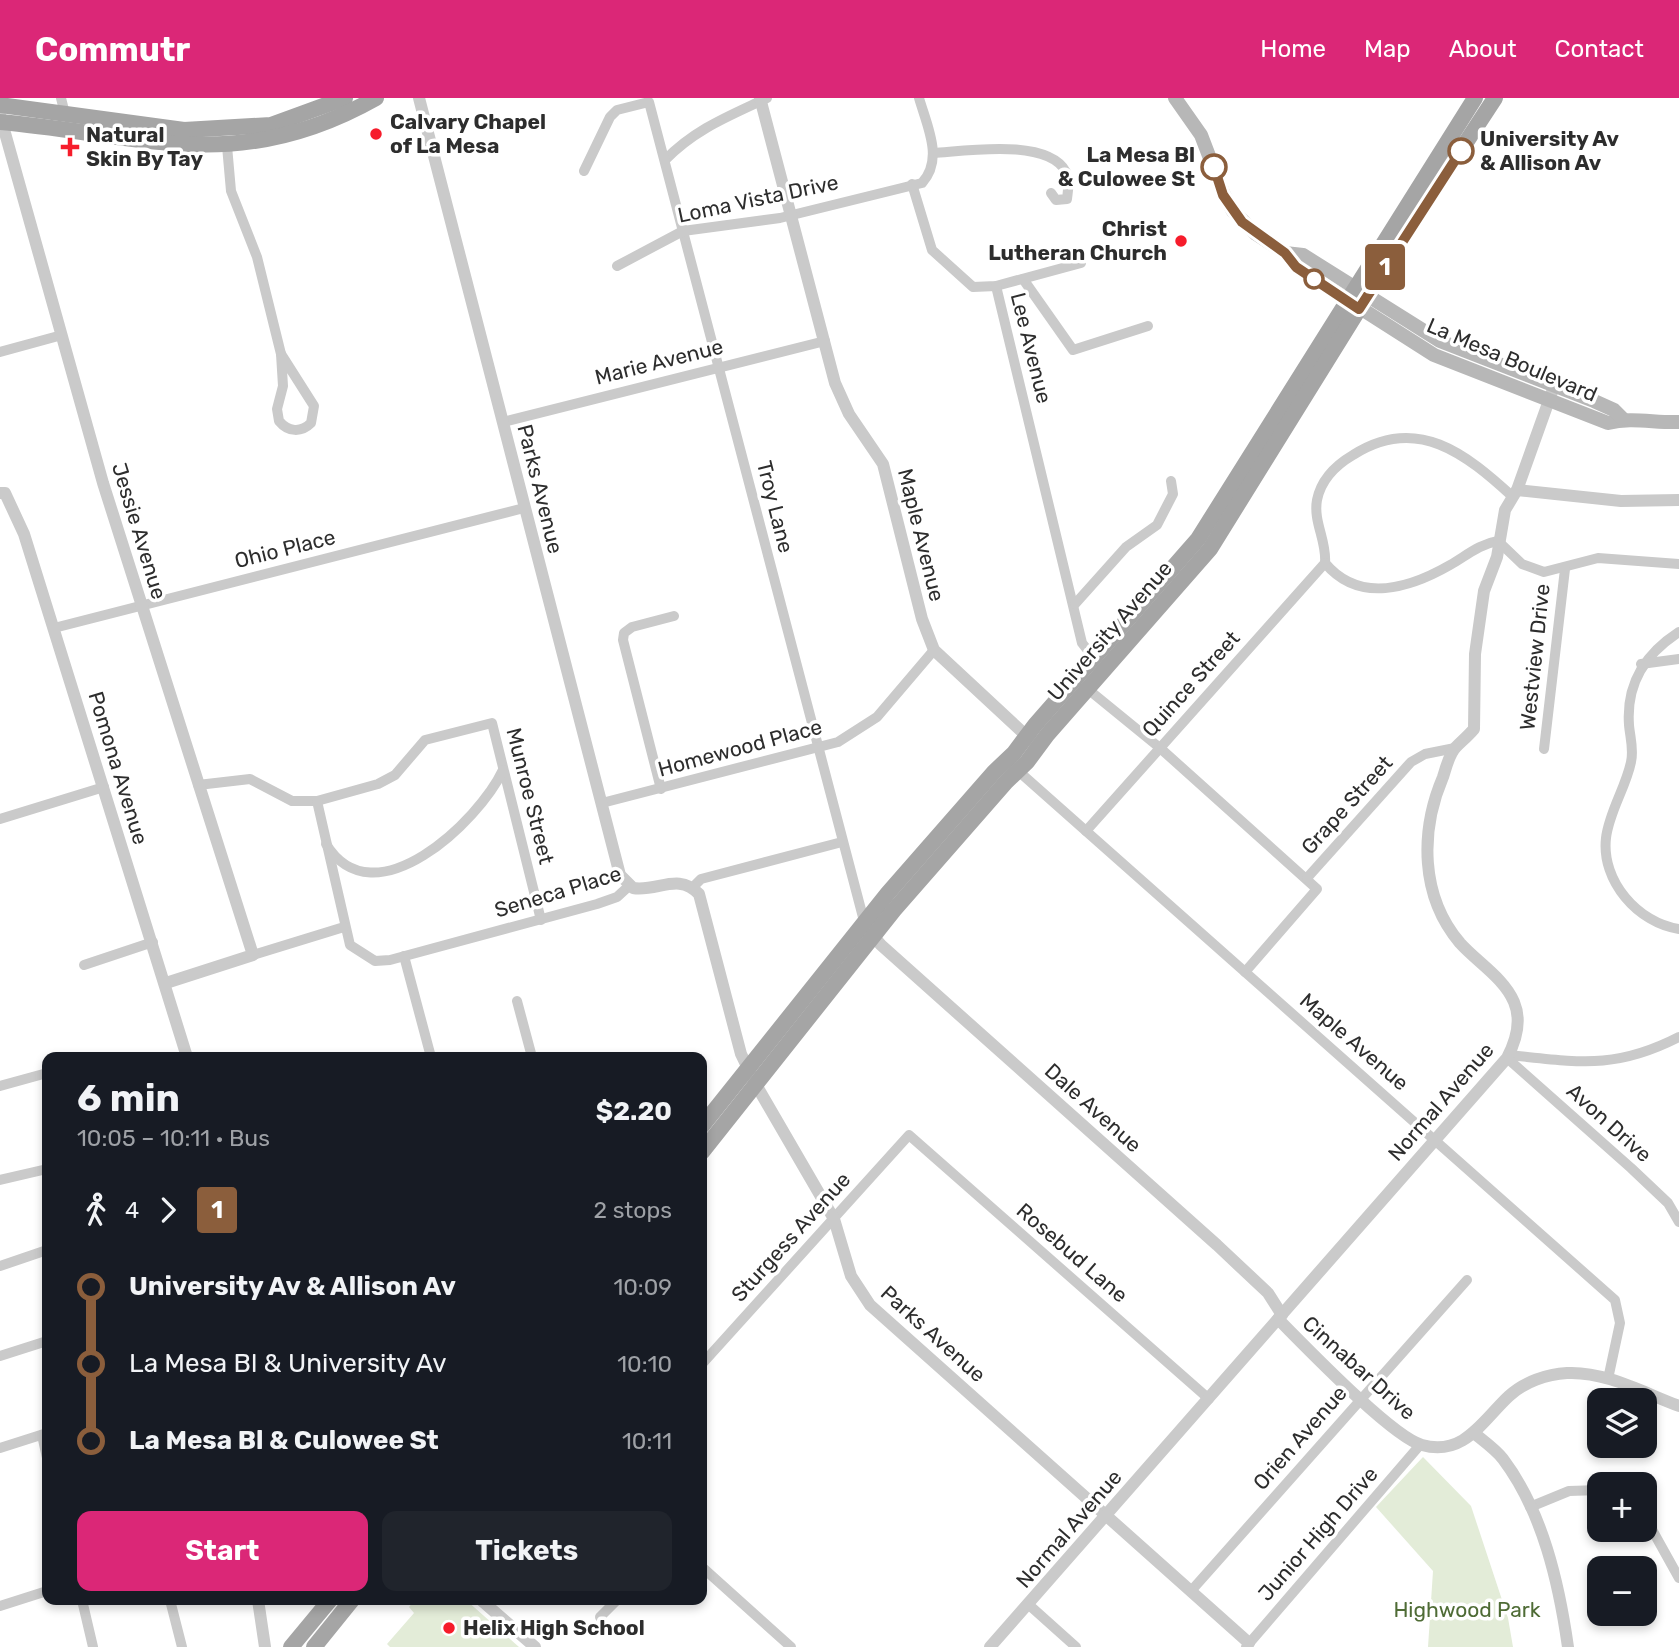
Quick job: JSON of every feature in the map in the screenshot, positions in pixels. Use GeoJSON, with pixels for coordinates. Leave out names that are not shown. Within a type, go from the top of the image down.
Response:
{"type":"FeatureCollection","features":[{"type":"Feature","properties":{"kind":"main road"},"geometry":{"type":"LineString","coordinates":[[0,105],[184,130],[247,128],[293,119],[328,102],[345,98]]}},
{"type":"Feature","properties":{"kind":"main road"},"geometry":{"type":"LineString","coordinates":[[1,120],[180,145],[227,146],[270,140],[303,131],[343,116],[376,98]]}},
{"type":"Feature","properties":{"kind":"main road","name":"La Mesa Boulevard"},"geometry":{"type":"LineString","coordinates":[[1175,98],[1201,135],[1223,195],[1233,211],[1256,234],[1285,253],[1296,267],[1357,298],[1434,355],[1551,394],[1608,423],[1623,419],[1648,423],[1679,422]]}},
{"type":"Feature","properties":{"kind":"main road","name":"University Avenue"},"geometry":{"type":"LineString","coordinates":[[707,1145],[872,937],[982,809],[1032,742],[1099,663],[1210,549],[1475,98]]}},
{"type":"Feature","properties":{"kind":"main road","name":"University Avenue"},"geometry":{"type":"LineString","coordinates":[[1357,298],[1495,98]]}},
{"type":"Feature","properties":{"kind":"main road"},"geometry":{"type":"LineString","coordinates":[[227,146],[247,128]]}},
{"type":"Feature","properties":{"kind":"main road","name":"University Avenue"},"geometry":{"type":"LineString","coordinates":[[707,1119],[864,921],[1013,766]]}},
{"type":"Feature","properties":{"kind":"main road"},"geometry":{"type":"LineString","coordinates":[[291,1647],[326,1605]]}},
{"type":"Feature","properties":{"kind":"main road"},"geometry":{"type":"LineString","coordinates":[[314,1647],[348,1605]]}},
{"type":"Feature","properties":{"kind":"street"},"geometry":{"type":"LineString","coordinates":[[61,98],[65,114]]}},
{"type":"Feature","properties":{"kind":"street","name":"Parks Avenue"},"geometry":{"type":"LineString","coordinates":[[419,98],[620,875],[629,886]]}},
{"type":"Feature","properties":{"kind":"street"},"geometry":{"type":"LineString","coordinates":[[912,184],[922,183],[929,176],[934,153],[919,98]]}},
{"type":"Feature","properties":{"kind":"street"},"geometry":{"type":"LineString","coordinates":[[665,160],[706,126],[763,99]]}},
{"type":"Feature","properties":{"kind":"street","name":"Maple Avenue"},"geometry":{"type":"LineString","coordinates":[[763,99],[840,396],[884,468],[922,619],[934,650],[1032,742]]}},
{"type":"Feature","properties":{"kind":"street","name":"Troy Lane"},"geometry":{"type":"LineString","coordinates":[[584,171],[610,117],[617,110],[649,102],[864,921]]}},
{"type":"Feature","properties":{"kind":"street","name":"Jessie Avenue"},"geometry":{"type":"LineString","coordinates":[[1,120],[141,606],[253,955]]}},
{"type":"Feature","properties":{"kind":"street"},"geometry":{"type":"LineString","coordinates":[[227,146],[230,191],[257,257],[281,355],[283,386],[277,409],[279,421],[286,428],[300,430],[311,423],[314,406],[281,355]]}},
{"type":"Feature","properties":{"kind":"street"},"geometry":{"type":"LineString","coordinates":[[934,153],[1018,149],[1047,156],[1059,162],[1069,180],[1067,199],[1056,200],[1051,193]]}},
{"type":"Feature","properties":{"kind":"street","name":"Loma Vista Drive"},"geometry":{"type":"LineString","coordinates":[[617,266],[683,231],[792,215],[912,184]]}},
{"type":"Feature","properties":{"kind":"street","name":"Lee Avenue"},"geometry":{"type":"LineString","coordinates":[[912,184],[932,250],[973,287],[996,286],[1075,604],[1082,642],[1099,663]]}},
{"type":"Feature","properties":{"kind":"street"},"geometry":{"type":"LineString","coordinates":[[996,286],[1081,263]]}},
{"type":"Feature","properties":{"kind":"street"},"geometry":{"type":"LineString","coordinates":[[1023,279],[1073,350],[1149,326]]}},
{"type":"Feature","properties":{"kind":"street"},"geometry":{"type":"LineString","coordinates":[[0,352],[62,335]]}},
{"type":"Feature","properties":{"kind":"street","name":"Marie Avenue"},"geometry":{"type":"LineString","coordinates":[[503,422],[825,341]]}},
{"type":"Feature","properties":{"kind":"street","name":"Normal Avenue"},"geometry":{"type":"LineString","coordinates":[[990,1647],[1508,1057],[1515,1043],[1518,1019],[1514,1002],[1505,987],[1460,942],[1450,927],[1436,901],[1428,874],[1426,844],[1433,800],[1455,748],[1474,729],[1477,627],[1483,591],[1497,558],[1505,510],[1515,493],[1551,394]]}},
{"type":"Feature","properties":{"kind":"street"},"geometry":{"type":"LineString","coordinates":[[1679,500],[1621,501],[1515,493],[1450,447],[1420,439],[1378,443],[1348,458],[1322,487],[1316,515],[1326,551],[1325,563],[1352,584],[1367,588],[1390,588],[1448,566],[1485,543],[1498,541],[1522,564],[1533,570],[1550,572],[1598,558],[1679,564]]}},
{"type":"Feature","properties":{"kind":"street"},"geometry":{"type":"LineString","coordinates":[[1075,604],[1126,547],[1157,525],[1173,494],[1171,481]]}},
{"type":"Feature","properties":{"kind":"street","name":"Pomona Avenue"},"geometry":{"type":"LineString","coordinates":[[3,493],[24,534],[186,1052]]}},
{"type":"Feature","properties":{"kind":"street","name":"Ohio Place"},"geometry":{"type":"LineString","coordinates":[[54,628],[524,508]]}},
{"type":"Feature","properties":{"kind":"street","name":"Quince Street"},"geometry":{"type":"LineString","coordinates":[[1086,831],[1325,563]]}},
{"type":"Feature","properties":{"kind":"street","name":"Westview Drive"},"geometry":{"type":"LineString","coordinates":[[1544,749],[1565,569]]}},
{"type":"Feature","properties":{"kind":"street"},"geometry":{"type":"LineString","coordinates":[[661,789],[623,640],[624,633],[632,627],[674,616]]}},
{"type":"Feature","properties":{"kind":"street"},"geometry":{"type":"LineString","coordinates":[[1679,632],[1641,664],[1629,706],[1631,761],[1606,836],[1607,857],[1613,876],[1630,902],[1654,922],[1679,929]]}},
{"type":"Feature","properties":{"kind":"street","name":"Homewood Place"},"geometry":{"type":"LineString","coordinates":[[602,803],[838,742],[873,721],[934,650]]}},
{"type":"Feature","properties":{"kind":"street"},"geometry":{"type":"LineString","coordinates":[[1641,664],[1679,659]]}},
{"type":"Feature","properties":{"kind":"street"},"geometry":{"type":"LineString","coordinates":[[1082,683],[1307,878]]}},
{"type":"Feature","properties":{"kind":"street","name":"Munroe Street"},"geometry":{"type":"LineString","coordinates":[[317,801],[370,786],[395,775],[425,740],[492,723],[541,920]]}},
{"type":"Feature","properties":{"kind":"street","name":"Grape Street"},"geometry":{"type":"LineString","coordinates":[[1245,972],[1317,888],[1307,878],[1411,762],[1425,754],[1455,748]]}},
{"type":"Feature","properties":{"kind":"street","name":"Maple Avenue"},"geometry":{"type":"LineString","coordinates":[[1013,766],[1615,1300],[1620,1323],[1608,1379]]}},
{"type":"Feature","properties":{"kind":"street"},"geometry":{"type":"LineString","coordinates":[[324,841],[340,861],[359,870],[375,874],[393,871],[417,859],[477,811],[503,770]]}},
{"type":"Feature","properties":{"kind":"street"},"geometry":{"type":"LineString","coordinates":[[198,785],[250,779],[292,801],[317,801]]}},
{"type":"Feature","properties":{"kind":"street"},"geometry":{"type":"LineString","coordinates":[[0,819],[104,787]]}},
{"type":"Feature","properties":{"kind":"street","name":"Seneca Place"},"geometry":{"type":"LineString","coordinates":[[317,801],[324,841],[350,945],[361,955],[375,961],[541,920],[617,897],[629,886],[640,889],[679,882],[692,887],[701,880],[842,842]]}},
{"type":"Feature","properties":{"kind":"street","name":"Parks Avenue"},"geometry":{"type":"LineString","coordinates":[[692,887],[699,894],[737,1039],[755,1083],[834,1219],[851,1276],[870,1305],[1108,1514],[1248,1645]]}},
{"type":"Feature","properties":{"kind":"street"},"geometry":{"type":"LineString","coordinates":[[864,921],[872,937]]}},
{"type":"Feature","properties":{"kind":"street"},"geometry":{"type":"LineString","coordinates":[[166,983],[344,927]]}},
{"type":"Feature","properties":{"kind":"street","name":"Dale Avenue"},"geometry":{"type":"LineString","coordinates":[[872,937],[1217,1245],[1268,1293],[1280,1317]]}},
{"type":"Feature","properties":{"kind":"street"},"geometry":{"type":"LineString","coordinates":[[84,965],[153,942]]}},
{"type":"Feature","properties":{"kind":"street"},"geometry":{"type":"LineString","coordinates":[[404,956],[430,1052]]}},
{"type":"Feature","properties":{"kind":"street"},"geometry":{"type":"LineString","coordinates":[[517,1000],[531,1052]]}},
{"type":"Feature","properties":{"kind":"street"},"geometry":{"type":"LineString","coordinates":[[1508,1057],[1590,1063],[1610,1061],[1633,1057],[1679,1037]]}},
{"type":"Feature","properties":{"kind":"street","name":"Avon Drive"},"geometry":{"type":"LineString","coordinates":[[1508,1057],[1668,1203],[1679,1222]]}},
{"type":"Feature","properties":{"kind":"street"},"geometry":{"type":"LineString","coordinates":[[0,1086],[42,1074]]}},
{"type":"Feature","properties":{"kind":"street","name":"Sturgess Avenue"},"geometry":{"type":"LineString","coordinates":[[707,1359],[909,1135]]}},
{"type":"Feature","properties":{"kind":"street","name":"Rosebud Lane"},"geometry":{"type":"LineString","coordinates":[[909,1135],[1209,1399]]}},
{"type":"Feature","properties":{"kind":"street"},"geometry":{"type":"LineString","coordinates":[[0,1180],[42,1170]]}},
{"type":"Feature","properties":{"kind":"street"},"geometry":{"type":"LineString","coordinates":[[0,1266],[42,1252]]}},
{"type":"Feature","properties":{"kind":"street","name":"Orien Avenue"},"geometry":{"type":"LineString","coordinates":[[1191,1591],[1467,1280]]}},
{"type":"Feature","properties":{"kind":"street","name":"Cinnabar Drive"},"geometry":{"type":"LineString","coordinates":[[1280,1317],[1361,1399],[1420,1445],[1449,1446],[1475,1434],[1509,1396],[1537,1379],[1569,1373],[1608,1379],[1679,1406]]}},
{"type":"Feature","properties":{"kind":"street"},"geometry":{"type":"LineString","coordinates":[[0,1356],[42,1343]]}},
{"type":"Feature","properties":{"kind":"street"},"geometry":{"type":"LineString","coordinates":[[1475,1434],[1502,1457],[1530,1507],[1561,1594],[1568,1647]]}},
{"type":"Feature","properties":{"kind":"street"},"geometry":{"type":"LineString","coordinates":[[0,1448],[42,1435]]}},
{"type":"Feature","properties":{"kind":"street","name":"Junior High Drive"},"geometry":{"type":"LineString","coordinates":[[1248,1645],[1420,1445]]}},
{"type":"Feature","properties":{"kind":"street"},"geometry":{"type":"LineString","coordinates":[[1530,1507],[1569,1491],[1587,1490]]}},
{"type":"Feature","properties":{"kind":"street"},"geometry":{"type":"LineString","coordinates":[[1657,1539],[1679,1578]]}},
{"type":"Feature","properties":{"kind":"street"},"geometry":{"type":"LineString","coordinates":[[707,1571],[791,1647]]}},
{"type":"Feature","properties":{"kind":"street"},"geometry":{"type":"LineString","coordinates":[[0,1606],[42,1593]]}},
{"type":"Feature","properties":{"kind":"street"},"geometry":{"type":"LineString","coordinates":[[1028,1604],[1076,1647]]}},
{"type":"Feature","properties":{"kind":"street"},"geometry":{"type":"LineString","coordinates":[[83,1605],[93,1647]]}},
{"type":"Feature","properties":{"kind":"street"},"geometry":{"type":"LineString","coordinates":[[171,1605],[182,1647]]}},
{"type":"Feature","properties":{"kind":"street"},"geometry":{"type":"LineString","coordinates":[[259,1605],[265,1647]]}},
{"type":"Feature","properties":{"kind":"street"},"geometry":{"type":"LineString","coordinates":[[487,1605],[535,1647]]}},
{"type":"Feature","properties":{"kind":"street"},"geometry":{"type":"LineString","coordinates":[[600,1617],[612,1605]]}},
{"type":"Feature","properties":{"kind":"green space","name":"Highwood Park"},"geometry":{"type":"Polygon","coordinates":[[[1423,1457],[1471,1506],[1508,1618],[1513,1647],[1428,1647],[1433,1571],[1376,1507],[1423,1457]]]}},
{"type":"Feature","properties":{"kind":"green space","name":"Helix High School"},"geometry":{"type":"Polygon","coordinates":[[[472,1605],[519,1647],[390,1647],[387,1644],[414,1613],[409,1607],[472,1605]]]}},
{"type":"Feature","properties":{"kind":"bus line","name":"1"},"geometry":{"type":"LineString","coordinates":[[1214,167],[1223,195],[1242,222],[1271,246],[1285,253],[1296,267],[1359,309],[1461,151]]}},
{"type":"Feature","properties":{"kind":"place","name":"Calvary Chapel of La Mesa"},"geometry":{"type":"Point","coordinates":[376,134]}},
{"type":"Feature","properties":{"kind":"place","name":"Natural Skin By Tay"},"geometry":{"type":"Point","coordinates":[70,147]}},
{"type":"Feature","properties":{"kind":"place","name":"University Av & Allison Av"},"geometry":{"type":"Point","coordinates":[1461,151]}},
{"type":"Feature","properties":{"kind":"place","name":"La Mesa Bl & Culowee St"},"geometry":{"type":"Point","coordinates":[1214,167]}},
{"type":"Feature","properties":{"kind":"place","name":"Christ Lutheran Church"},"geometry":{"type":"Point","coordinates":[1181,241]}},
{"type":"Feature","properties":{"kind":"place","name":"Helix High School"},"geometry":{"type":"Point","coordinates":[449,1628]}}]}
